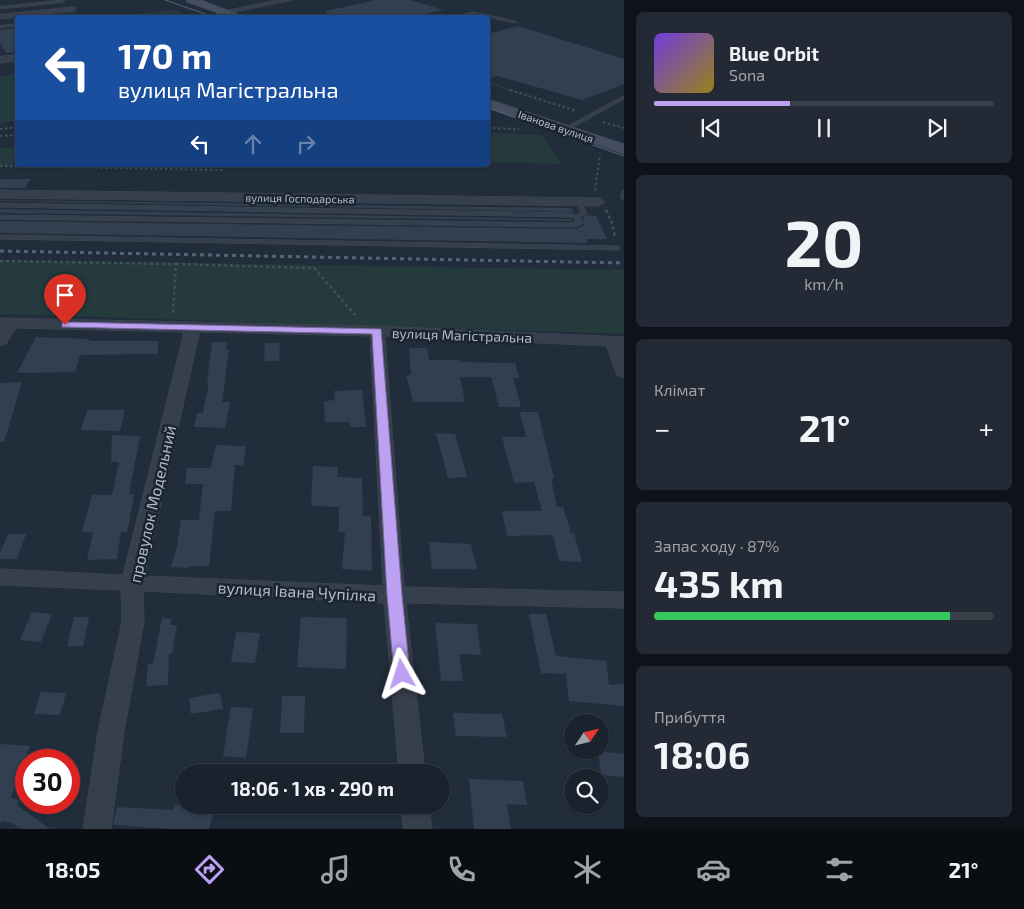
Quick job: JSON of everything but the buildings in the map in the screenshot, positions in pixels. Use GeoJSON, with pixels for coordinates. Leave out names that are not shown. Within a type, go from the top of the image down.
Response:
{"type":"FeatureCollection","features":[{"type":"Feature","properties":{"kind":"main road"},"geometry":{"type":"LineString","coordinates":[[182,0],[226,14]]}},
{"type":"Feature","properties":{"kind":"main road"},"geometry":{"type":"LineString","coordinates":[[191,0],[226,14]]}},
{"type":"Feature","properties":{"kind":"main road","name":"Іванова вулиця"},"geometry":{"type":"LineString","coordinates":[[490,100],[624,149]]}},
{"type":"Feature","properties":{"kind":"main road","name":"Іванова вулиця"},"geometry":{"type":"LineString","coordinates":[[490,104],[624,144]]}},
{"type":"Feature","properties":{"kind":"street"},"geometry":{"type":"LineString","coordinates":[[226,14],[289,0]]}},
{"type":"Feature","properties":{"kind":"street"},"geometry":{"type":"LineString","coordinates":[[0,16],[74,11],[63,1]]}},
{"type":"Feature","properties":{"kind":"street"},"geometry":{"type":"LineString","coordinates":[[0,60],[15,58]]}},
{"type":"Feature","properties":{"kind":"street"},"geometry":{"type":"LineString","coordinates":[[604,142],[624,144]]}},
{"type":"Feature","properties":{"kind":"street","name":"вулиця Господарська"},"geometry":{"type":"LineString","coordinates":[[0,194],[599,202]]}},
{"type":"Feature","properties":{"kind":"street"},"geometry":{"type":"LineString","coordinates":[[0,341],[6,323]]}},
{"type":"Feature","properties":{"kind":"street","name":"вулиця Магістральна"},"geometry":{"type":"LineString","coordinates":[[6,323],[373,331],[618,342]]}},
{"type":"Feature","properties":{"kind":"street","name":"провулок Модельний"},"geometry":{"type":"LineString","coordinates":[[97,829],[111,732],[133,621],[132,584],[183,327]]}},
{"type":"Feature","properties":{"kind":"street"},"geometry":{"type":"LineString","coordinates":[[373,331],[394,595],[411,764]]}},
{"type":"Feature","properties":{"kind":"street"},"geometry":{"type":"LineString","coordinates":[[618,342],[624,373]]}},
{"type":"Feature","properties":{"kind":"street","name":"вулиця Івана Чупілка"},"geometry":{"type":"LineString","coordinates":[[0,577],[394,595],[624,600]]}},
{"type":"Feature","properties":{"kind":"street"},"geometry":{"type":"LineString","coordinates":[[416,814],[418,829]]}},
{"type":"Feature","properties":{"kind":"lane"},"geometry":{"type":"LineString","coordinates":[[0,8],[63,1]]}},
{"type":"Feature","properties":{"kind":"lane"},"geometry":{"type":"LineString","coordinates":[[464,15],[474,13],[483,15]]}},
{"type":"Feature","properties":{"kind":"lane"},"geometry":{"type":"LineString","coordinates":[[490,17],[515,22]]}},
{"type":"Feature","properties":{"kind":"lane"},"geometry":{"type":"LineString","coordinates":[[0,27],[15,25]]}},
{"type":"Feature","properties":{"kind":"lane"},"geometry":{"type":"LineString","coordinates":[[568,128],[624,97]]}},
{"type":"Feature","properties":{"kind":"lane"},"geometry":{"type":"LineString","coordinates":[[624,193],[624,198]]}},
{"type":"Feature","properties":{"kind":"lane"},"geometry":{"type":"LineString","coordinates":[[0,205],[561,214],[577,217],[584,213],[578,202]]}},
{"type":"Feature","properties":{"kind":"lane"},"geometry":{"type":"LineString","coordinates":[[158,220],[163,208]]}},
{"type":"Feature","properties":{"kind":"lane"},"geometry":{"type":"LineString","coordinates":[[0,217],[576,225],[580,223],[577,217]]}},
{"type":"Feature","properties":{"kind":"lane"},"geometry":{"type":"LineString","coordinates":[[0,237],[618,248]]}},
{"type":"Feature","properties":{"kind":"path"},"geometry":{"type":"LineString","coordinates":[[490,84],[624,128]]}},
{"type":"Feature","properties":{"kind":"path"},"geometry":{"type":"LineString","coordinates":[[0,129],[15,127]]}},
{"type":"Feature","properties":{"kind":"path"},"geometry":{"type":"LineString","coordinates":[[490,128],[520,130]]}},
{"type":"Feature","properties":{"kind":"path"},"geometry":{"type":"LineString","coordinates":[[0,136],[15,135]]}},
{"type":"Feature","properties":{"kind":"path"},"geometry":{"type":"LineString","coordinates":[[0,166],[15,166]]}},
{"type":"Feature","properties":{"kind":"path"},"geometry":{"type":"LineString","coordinates":[[56,167],[222,170]]}},
{"type":"Feature","properties":{"kind":"path"},"geometry":{"type":"LineString","coordinates":[[0,261],[314,268],[373,331]]}},
{"type":"Feature","properties":{"kind":"path"},"geometry":{"type":"LineString","coordinates":[[176,264],[183,327]]}},
{"type":"Feature","properties":{"kind":"green space"},"geometry":{"type":"Polygon","coordinates":[[[175,10],[182,15],[123,15],[175,10]]]}},
{"type":"Feature","properties":{"kind":"green space"},"geometry":{"type":"Polygon","coordinates":[[[15,74],[15,121],[0,123],[0,76],[15,74]]]}},
{"type":"Feature","properties":{"kind":"green space"},"geometry":{"type":"Polygon","coordinates":[[[490,133],[542,135],[562,164],[490,162],[490,133]]]}},
{"type":"Feature","properties":{"kind":"green space"},"geometry":{"type":"Polygon","coordinates":[[[0,148],[15,148],[15,162],[12,166],[0,165],[0,148]]]}},
{"type":"Feature","properties":{"kind":"green space"},"geometry":{"type":"Polygon","coordinates":[[[100,167],[174,167],[174,168],[100,167]]]}},
{"type":"Feature","properties":{"kind":"green space"},"geometry":{"type":"Polygon","coordinates":[[[0,260],[624,270],[624,334],[0,314],[0,260]]]}},
{"type":"Feature","properties":{"kind":"tram line"},"geometry":{"type":"LineString","coordinates":[[165,0],[208,15]]}},
{"type":"Feature","properties":{"kind":"tram line"},"geometry":{"type":"LineString","coordinates":[[490,109],[624,156]]}},
{"type":"Feature","properties":{"kind":"railway"},"geometry":{"type":"LineString","coordinates":[[0,251],[624,263]]}},
{"type":"Feature","properties":{"kind":"route"},"geometry":{"type":"LineString","coordinates":[[65,325],[377,332],[394,595],[402,674]]}}]}
